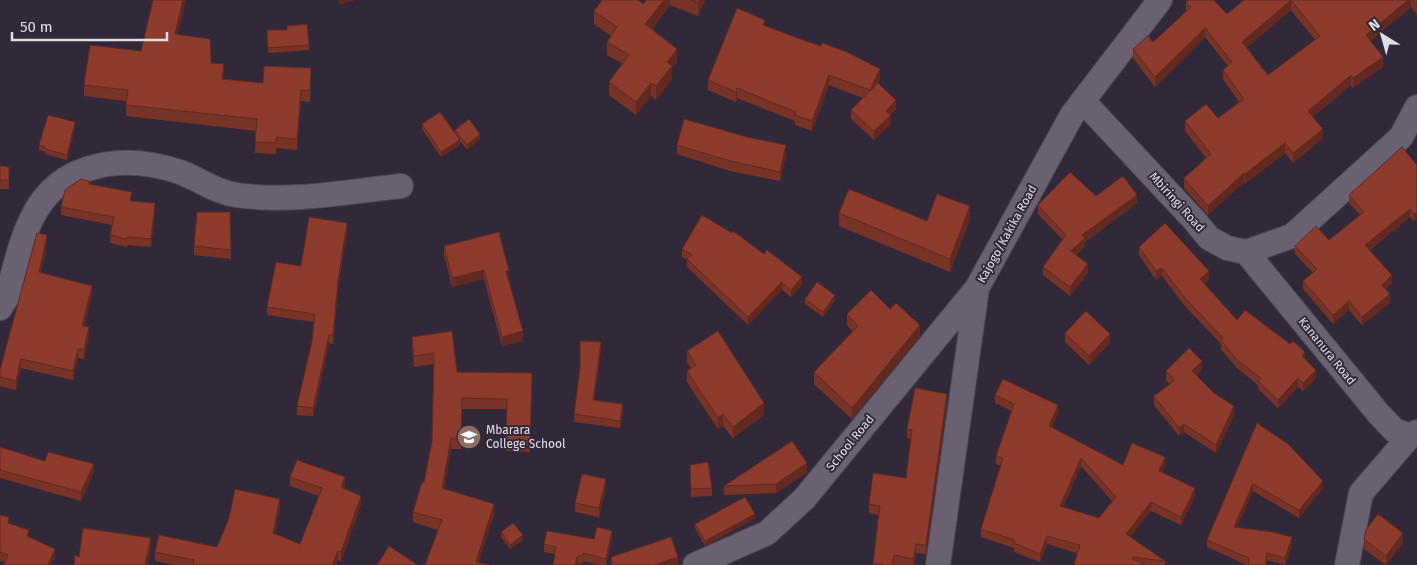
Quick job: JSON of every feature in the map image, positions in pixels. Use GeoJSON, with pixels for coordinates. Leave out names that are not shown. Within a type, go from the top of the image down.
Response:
{"type":"FeatureCollection","features":[{"type":"Feature","properties":{"kind":"street","name":"Kajogo/Kakika Road"},"geometry":{"type":"LineString","coordinates":[[938,565],[978,288],[1072,115],[1160,0]]}},
{"type":"Feature","properties":{"kind":"street","name":"Mbiringi Road"},"geometry":{"type":"LineString","coordinates":[[1083,101],[1209,238],[1227,248],[1246,252]]}},
{"type":"Feature","properties":{"kind":"street"},"geometry":{"type":"LineString","coordinates":[[1246,252],[1292,236],[1401,137],[1417,107]]}},
{"type":"Feature","properties":{"kind":"street"},"geometry":{"type":"LineString","coordinates":[[0,308],[6,297],[32,217],[47,195],[66,180],[99,164],[138,162],[181,172],[211,187],[235,195],[296,199],[401,186]]}},
{"type":"Feature","properties":{"kind":"street","name":"Kananura Road"},"geometry":{"type":"LineString","coordinates":[[1246,252],[1378,413],[1394,430],[1414,434]]}},
{"type":"Feature","properties":{"kind":"street","name":"School Road"},"geometry":{"type":"LineString","coordinates":[[695,565],[717,559],[767,532],[804,499],[978,288]]}},
{"type":"Feature","properties":{"kind":"street"},"geometry":{"type":"LineString","coordinates":[[1347,565],[1362,493],[1414,434]]}},
{"type":"Feature","properties":{"kind":"building"},"geometry":{"type":"Polygon","coordinates":[[[153,0],[183,0],[175,34],[210,39],[211,63],[224,64],[222,79],[263,83],[264,66],[311,68],[310,90],[301,90],[297,139],[276,137],[276,143],[255,142],[257,119],[126,105],[128,90],[84,85],[90,45],[141,51],[153,0]]]}},
{"type":"Feature","properties":{"kind":"building"},"geometry":{"type":"Polygon","coordinates":[[[602,0],[638,0],[644,4],[646,0],[664,0],[645,24],[677,49],[667,62],[672,66],[656,86],[651,83],[636,102],[609,82],[629,55],[607,42],[617,27],[594,11],[602,0]]]}},
{"type":"Feature","properties":{"kind":"building"},"geometry":{"type":"Polygon","coordinates":[[[1188,0],[1214,0],[1227,14],[1244,0],[1291,0],[1408,0],[1366,35],[1383,57],[1353,78],[1351,75],[1308,111],[1323,129],[1293,153],[1285,143],[1244,173],[1208,206],[1184,178],[1211,154],[1185,121],[1206,104],[1218,118],[1244,99],[1223,70],[1232,62],[1205,28],[1155,77],[1133,49],[1148,36],[1153,42],[1191,7],[1186,2],[1188,0]],[[1291,0],[1242,42],[1268,75],[1320,36],[1291,0]]]}},
{"type":"Feature","properties":{"kind":"building"},"geometry":{"type":"Polygon","coordinates":[[[737,8],[765,20],[763,25],[821,46],[822,43],[847,52],[880,69],[870,90],[829,75],[812,121],[795,115],[796,112],[737,88],[736,92],[708,80],[737,8]]]}},
{"type":"Feature","properties":{"kind":"building"},"geometry":{"type":"Polygon","coordinates":[[[307,24],[309,45],[268,48],[267,30],[287,30],[287,26],[307,24]]]}},
{"type":"Feature","properties":{"kind":"building"},"geometry":{"type":"Polygon","coordinates":[[[878,83],[896,100],[886,111],[891,115],[874,131],[851,110],[878,83]]]}},
{"type":"Feature","properties":{"kind":"building"},"geometry":{"type":"Polygon","coordinates":[[[440,112],[460,140],[441,152],[422,124],[440,112]]]}},
{"type":"Feature","properties":{"kind":"building"},"geometry":{"type":"Polygon","coordinates":[[[48,115],[75,122],[67,155],[45,149],[45,147],[39,145],[48,115]]]}},
{"type":"Feature","properties":{"kind":"building"},"geometry":{"type":"Polygon","coordinates":[[[469,119],[480,134],[467,145],[455,130],[469,119]]]}},
{"type":"Feature","properties":{"kind":"building"},"geometry":{"type":"Polygon","coordinates":[[[684,119],[747,137],[786,145],[780,172],[730,161],[677,145],[684,119]]]}},
{"type":"Feature","properties":{"kind":"building"},"geometry":{"type":"Polygon","coordinates":[[[1402,147],[1417,165],[1417,211],[1414,214],[1410,209],[1365,245],[1392,275],[1382,285],[1390,294],[1362,317],[1349,301],[1333,315],[1303,281],[1317,269],[1295,246],[1316,226],[1329,240],[1364,212],[1349,195],[1402,147]]]}},
{"type":"Feature","properties":{"kind":"building"},"geometry":{"type":"Polygon","coordinates":[[[0,166],[9,167],[9,180],[0,180],[0,166]]]}},
{"type":"Feature","properties":{"kind":"building"},"geometry":{"type":"Polygon","coordinates":[[[1070,172],[1096,196],[1123,176],[1137,195],[1082,235],[1085,238],[1071,251],[1088,264],[1070,287],[1043,267],[1066,235],[1038,205],[1070,172]]]}},
{"type":"Feature","properties":{"kind":"building"},"geometry":{"type":"Polygon","coordinates":[[[81,179],[89,181],[89,184],[132,192],[130,201],[155,203],[151,239],[127,237],[127,239],[110,235],[114,217],[61,207],[65,190],[81,179]]]}},
{"type":"Feature","properties":{"kind":"building"},"geometry":{"type":"Polygon","coordinates":[[[849,189],[927,221],[937,194],[970,206],[950,259],[839,213],[849,189]]]}},
{"type":"Feature","properties":{"kind":"building"},"geometry":{"type":"Polygon","coordinates":[[[197,212],[230,212],[231,250],[194,246],[197,212]]]}},
{"type":"Feature","properties":{"kind":"building"},"geometry":{"type":"Polygon","coordinates":[[[702,215],[732,233],[733,231],[764,254],[767,250],[802,277],[791,290],[782,282],[748,317],[687,259],[692,255],[682,249],[702,215]]]}},
{"type":"Feature","properties":{"kind":"building"},"geometry":{"type":"Polygon","coordinates":[[[309,217],[347,223],[338,281],[333,335],[329,335],[313,408],[297,406],[312,341],[315,314],[267,307],[276,262],[301,266],[309,217]]]}},
{"type":"Feature","properties":{"kind":"building"},"geometry":{"type":"Polygon","coordinates":[[[1165,223],[1209,271],[1200,279],[1237,320],[1245,310],[1290,344],[1293,341],[1305,352],[1302,356],[1316,370],[1303,383],[1298,378],[1278,400],[1258,381],[1261,378],[1237,360],[1221,340],[1223,338],[1184,297],[1162,268],[1156,271],[1139,247],[1165,223]]]}},
{"type":"Feature","properties":{"kind":"building"},"geometry":{"type":"Polygon","coordinates":[[[499,232],[509,271],[506,271],[523,331],[502,337],[484,270],[452,278],[444,246],[499,232]]]}},
{"type":"Feature","properties":{"kind":"building"},"geometry":{"type":"Polygon","coordinates":[[[37,233],[47,235],[39,272],[92,286],[82,326],[89,327],[84,350],[78,349],[73,371],[21,359],[16,381],[0,377],[0,370],[37,233]]]}},
{"type":"Feature","properties":{"kind":"building"},"geometry":{"type":"Polygon","coordinates":[[[817,282],[835,295],[823,312],[805,299],[817,282]]]}},
{"type":"Feature","properties":{"kind":"building"},"geometry":{"type":"Polygon","coordinates":[[[871,290],[890,309],[896,303],[920,325],[852,408],[814,372],[858,326],[847,314],[871,290]]]}},
{"type":"Feature","properties":{"kind":"building"},"geometry":{"type":"Polygon","coordinates":[[[1086,311],[1110,334],[1089,356],[1065,333],[1086,311]]]}},
{"type":"Feature","properties":{"kind":"building"},"geometry":{"type":"Polygon","coordinates":[[[452,331],[457,372],[532,373],[530,441],[506,440],[507,399],[462,398],[461,439],[451,438],[442,488],[494,504],[476,562],[489,565],[425,565],[442,520],[413,512],[422,482],[424,483],[432,441],[434,353],[414,356],[412,337],[452,331]]]}},
{"type":"Feature","properties":{"kind":"building"},"geometry":{"type":"Polygon","coordinates":[[[718,331],[764,403],[733,427],[723,414],[718,418],[687,371],[696,365],[687,351],[718,331]]]}},
{"type":"Feature","properties":{"kind":"building"},"geometry":{"type":"Polygon","coordinates":[[[580,341],[601,342],[593,400],[623,404],[620,421],[574,414],[580,368],[580,341]]]}},
{"type":"Feature","properties":{"kind":"building"},"geometry":{"type":"Polygon","coordinates":[[[1189,348],[1202,361],[1192,371],[1214,393],[1234,406],[1216,445],[1184,424],[1179,428],[1154,396],[1175,380],[1166,371],[1189,348]]]}},
{"type":"Feature","properties":{"kind":"building"},"geometry":{"type":"Polygon","coordinates":[[[1003,379],[1058,405],[1049,426],[1123,465],[1132,443],[1165,457],[1159,471],[1195,488],[1181,517],[1151,502],[1126,534],[1165,561],[1132,557],[1132,559],[1146,565],[1074,565],[1080,545],[1047,536],[1040,554],[1014,543],[1015,540],[981,529],[1003,458],[996,456],[1014,404],[995,395],[1003,379]],[[1081,458],[1060,506],[1099,518],[1116,497],[1081,458]]]}},
{"type":"Feature","properties":{"kind":"building"},"geometry":{"type":"Polygon","coordinates":[[[915,388],[947,394],[926,545],[916,544],[913,559],[894,555],[892,565],[873,563],[880,506],[869,504],[873,473],[906,478],[912,430],[907,429],[915,388]]]}},
{"type":"Feature","properties":{"kind":"building"},"geometry":{"type":"Polygon","coordinates":[[[1257,423],[1288,444],[1323,481],[1299,510],[1253,484],[1234,527],[1273,532],[1292,537],[1285,558],[1267,553],[1265,565],[1249,565],[1249,558],[1207,540],[1257,423]]]}},
{"type":"Feature","properties":{"kind":"building"},"geometry":{"type":"Polygon","coordinates":[[[792,441],[807,463],[776,484],[724,486],[792,441]]]}},
{"type":"Feature","properties":{"kind":"building"},"geometry":{"type":"Polygon","coordinates":[[[0,447],[45,461],[48,452],[94,464],[81,492],[0,470],[0,447]]]}},
{"type":"Feature","properties":{"kind":"building"},"geometry":{"type":"Polygon","coordinates":[[[297,460],[345,477],[341,487],[361,496],[341,552],[338,551],[332,565],[193,565],[194,560],[155,552],[159,535],[217,547],[229,518],[235,489],[280,499],[273,533],[300,544],[322,488],[290,477],[297,460]]]}},
{"type":"Feature","properties":{"kind":"building"},"geometry":{"type":"Polygon","coordinates":[[[708,462],[712,488],[691,489],[690,465],[708,462]]]}},
{"type":"Feature","properties":{"kind":"building"},"geometry":{"type":"Polygon","coordinates":[[[582,474],[606,479],[599,508],[575,503],[582,474]]]}},
{"type":"Feature","properties":{"kind":"building"},"geometry":{"type":"Polygon","coordinates":[[[745,497],[755,514],[705,541],[695,524],[745,497]]]}},
{"type":"Feature","properties":{"kind":"building"},"geometry":{"type":"Polygon","coordinates":[[[1378,514],[1403,533],[1386,556],[1364,539],[1366,530],[1378,514]]]}},
{"type":"Feature","properties":{"kind":"building"},"geometry":{"type":"Polygon","coordinates":[[[0,515],[9,517],[8,523],[29,530],[27,536],[55,549],[48,565],[4,565],[8,555],[0,552],[0,515]]]}},
{"type":"Feature","properties":{"kind":"building"},"geometry":{"type":"Polygon","coordinates":[[[513,523],[523,535],[510,545],[501,532],[513,523]]]}},
{"type":"Feature","properties":{"kind":"building"},"geometry":{"type":"Polygon","coordinates":[[[597,527],[612,531],[606,559],[583,553],[582,556],[578,555],[575,565],[553,565],[556,547],[544,544],[547,531],[594,539],[597,527]]]}},
{"type":"Feature","properties":{"kind":"building"},"geometry":{"type":"Polygon","coordinates":[[[83,528],[151,538],[145,565],[74,565],[75,555],[79,557],[83,528]]]}},
{"type":"Feature","properties":{"kind":"building"},"geometry":{"type":"Polygon","coordinates":[[[671,537],[678,557],[653,565],[613,565],[611,557],[671,537]]]}},
{"type":"Feature","properties":{"kind":"building"},"geometry":{"type":"Polygon","coordinates":[[[389,546],[418,565],[377,565],[389,546]]]}},
{"type":"Feature","properties":{"kind":"place","name":"Mbarara College School"},"geometry":{"type":"Point","coordinates":[469,437]}}]}
